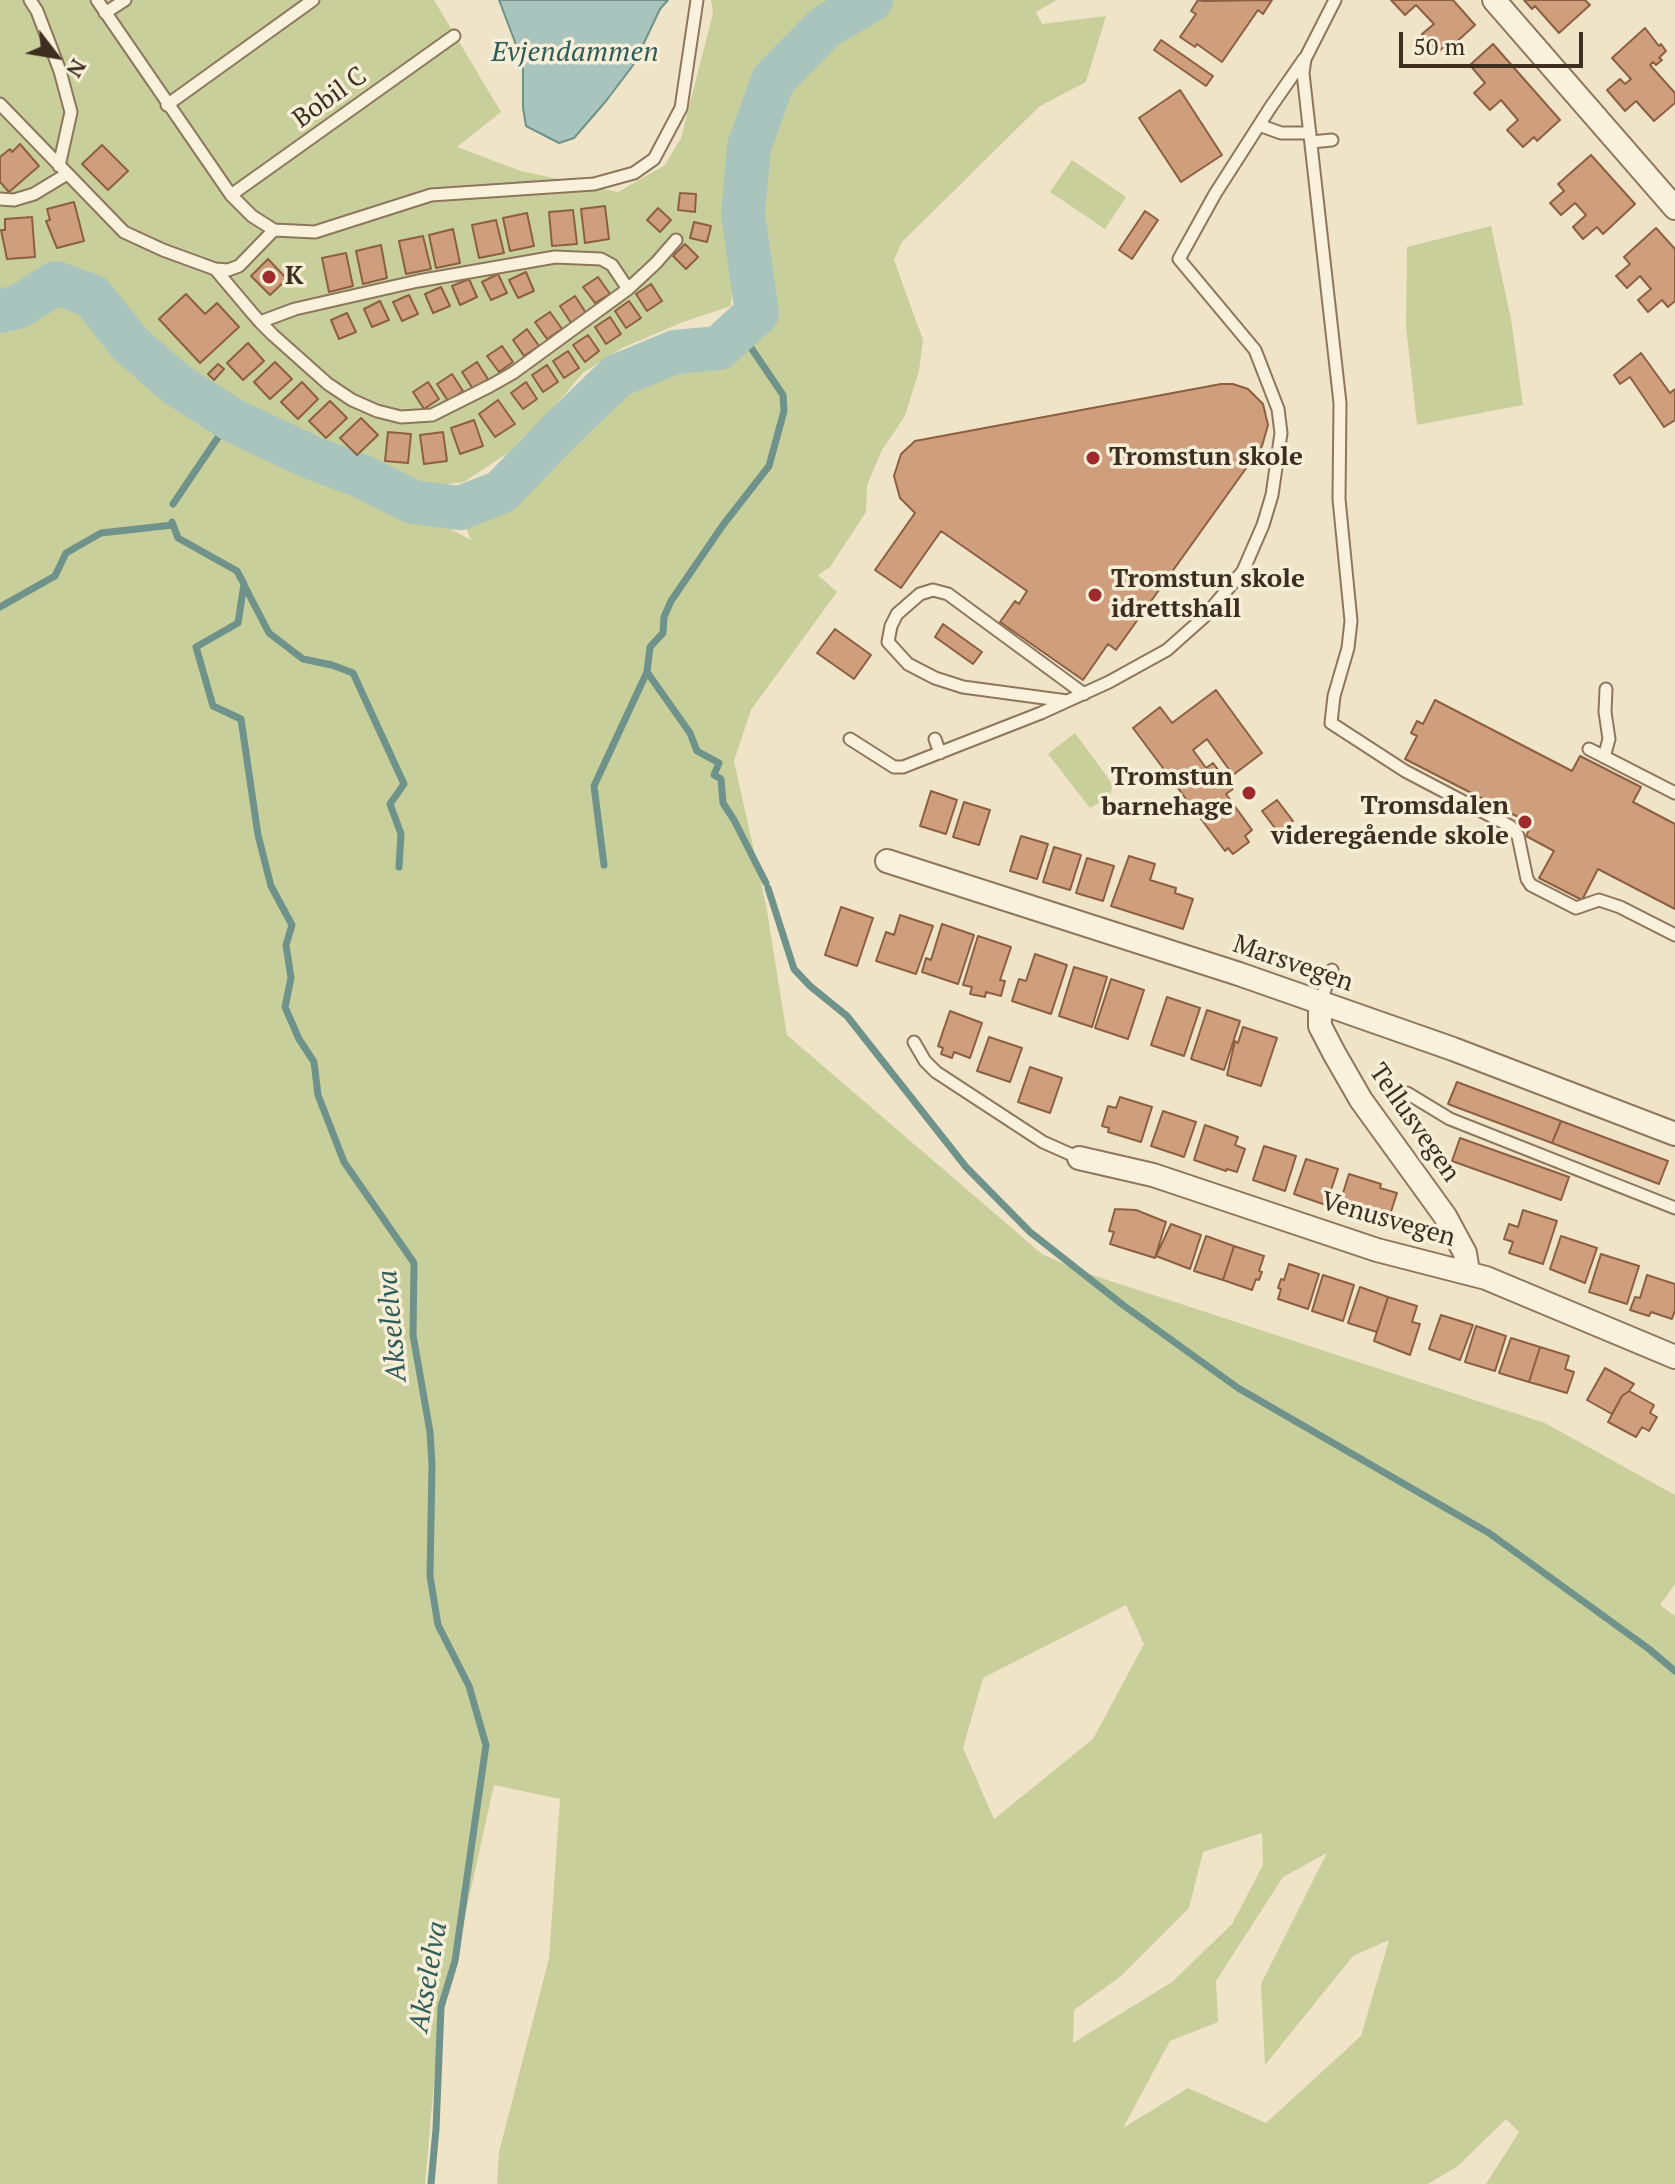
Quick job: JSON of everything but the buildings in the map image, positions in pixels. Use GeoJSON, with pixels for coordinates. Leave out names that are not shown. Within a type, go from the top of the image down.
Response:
{"type":"FeatureCollection","features":[{"type":"Feature","properties":{"kind":"street"},"geometry":{"type":"LineString","coordinates":[[1494,0],[1675,208]]}},
{"type":"Feature","properties":{"kind":"street","name":"Marsvegen"},"geometry":{"type":"LineString","coordinates":[[887,861],[1239,974],[1453,1049],[1675,1134]]}},
{"type":"Feature","properties":{"kind":"street","name":"Tellusvegen"},"geometry":{"type":"LineString","coordinates":[[1320,1004],[1320,1026],[1334,1053],[1361,1100],[1457,1236],[1465,1253],[1468,1272]]}},
{"type":"Feature","properties":{"kind":"street","name":"Venusvegen"},"geometry":{"type":"LineString","coordinates":[[1079,1158],[1153,1175],[1377,1250],[1468,1272],[1675,1357]]}},
{"type":"Feature","properties":{"kind":"lane"},"geometry":{"type":"LineString","coordinates":[[0,199],[14,200],[34,194],[63,170],[71,112],[60,71],[30,0]]}},
{"type":"Feature","properties":{"kind":"lane"},"geometry":{"type":"LineString","coordinates":[[97,0],[231,195],[252,216],[274,230],[315,232],[431,195],[594,184],[634,173],[654,159],[681,108],[697,0]]}},
{"type":"Feature","properties":{"kind":"lane"},"geometry":{"type":"LineString","coordinates":[[105,13],[125,0]]}},
{"type":"Feature","properties":{"kind":"lane"},"geometry":{"type":"LineString","coordinates":[[167,105],[313,0]]}},
{"type":"Feature","properties":{"kind":"lane"},"geometry":{"type":"LineString","coordinates":[[850,739],[894,767],[903,767],[1084,694],[1167,650],[1204,617],[1243,571],[1272,495],[1281,433],[1278,409],[1255,350],[1179,259],[1259,125],[1305,59],[1335,0]]}},
{"type":"Feature","properties":{"kind":"lane","name":"Bobil C"},"geometry":{"type":"LineString","coordinates":[[231,195],[454,36]]}},
{"type":"Feature","properties":{"kind":"lane"},"geometry":{"type":"LineString","coordinates":[[1305,59],[1303,83],[1327,234],[1340,403],[1339,499],[1351,621],[1331,723],[1405,771],[1510,826],[1518,836],[1531,885],[1576,908],[1599,900],[1620,907],[1675,935]]}},
{"type":"Feature","properties":{"kind":"lane"},"geometry":{"type":"LineString","coordinates":[[0,104],[124,232],[163,250],[215,269],[239,266],[274,230]]}},
{"type":"Feature","properties":{"kind":"lane"},"geometry":{"type":"LineString","coordinates":[[1259,125],[1281,133],[1332,140]]}},
{"type":"Feature","properties":{"kind":"lane"},"geometry":{"type":"LineString","coordinates":[[215,269],[260,322],[342,395],[393,416],[424,416],[446,410],[513,373],[628,289],[676,240]]}},
{"type":"Feature","properties":{"kind":"lane"},"geometry":{"type":"LineString","coordinates":[[260,322],[295,309],[418,281],[555,257],[601,259],[612,265],[628,289]]}},
{"type":"Feature","properties":{"kind":"lane"},"geometry":{"type":"LineString","coordinates":[[1067,701],[963,687],[935,678],[908,664],[888,642],[891,626],[897,614],[920,594],[933,590],[948,594],[1084,694]]}},
{"type":"Feature","properties":{"kind":"lane"},"geometry":{"type":"LineString","coordinates":[[1604,757],[1609,739],[1606,689]]}},
{"type":"Feature","properties":{"kind":"lane"},"geometry":{"type":"LineString","coordinates":[[935,739],[940,753]]}},
{"type":"Feature","properties":{"kind":"lane"},"geometry":{"type":"LineString","coordinates":[[1589,749],[1675,793]]}},
{"type":"Feature","properties":{"kind":"lane"},"geometry":{"type":"LineString","coordinates":[[1320,1004],[1332,970]]}},
{"type":"Feature","properties":{"kind":"lane"},"geometry":{"type":"LineString","coordinates":[[914,1042],[936,1072],[1043,1142],[1079,1158]]}},
{"type":"Feature","properties":{"kind":"lane"},"geometry":{"type":"LineString","coordinates":[[1407,1093],[1450,1119],[1675,1208]]}},
{"type":"Feature","properties":{"kind":"green space"},"geometry":{"type":"Polygon","coordinates":[[[0,0],[434,0],[501,112],[457,147],[521,171],[618,192],[665,165],[681,138],[713,13],[711,0],[856,0],[769,77],[739,183],[731,306],[622,348],[583,373],[511,451],[464,482],[435,486],[402,484],[344,456],[265,425],[230,406],[133,322],[114,350],[206,425],[311,467],[359,495],[411,518],[445,526],[471,540],[459,511],[502,494],[620,378],[675,353],[721,349],[761,314],[747,216],[756,148],[775,84],[827,32],[879,0],[1057,0],[1036,12],[1042,24],[1106,16],[1086,82],[1040,106],[902,242],[894,260],[923,340],[919,371],[905,416],[882,450],[867,485],[866,512],[830,567],[818,575],[837,592],[751,710],[734,761],[766,905],[787,1035],[1042,1254],[1077,1270],[1545,1423],[1675,1495],[1675,1584],[1660,1605],[1675,1616],[1675,2184],[1486,2184],[1519,2132],[1506,2119],[1458,2166],[1428,2184],[497,2184],[499,2152],[549,1958],[560,1799],[494,1785],[438,2038],[425,2184],[0,2184],[0,0]],[[1126,1605],[983,1678],[963,1748],[994,1819],[1093,1739],[1144,1644],[1126,1605]],[[1262,1833],[1203,1852],[1189,1908],[1121,1976],[1074,2010],[1073,2043],[1172,1982],[1232,1924],[1263,1865],[1262,1833]],[[1327,1853],[1283,1877],[1216,1981],[1218,2022],[1170,2041],[1123,2128],[1188,2088],[1266,2123],[1361,2036],[1389,1940],[1353,1956],[1265,2065],[1261,1984],[1327,1853]]]}},
{"type":"Feature","properties":{"kind":"green space"},"geometry":{"type":"Polygon","coordinates":[[[1072,160],[1126,197],[1105,229],[1050,192],[1072,160]]]}},
{"type":"Feature","properties":{"kind":"green space"},"geometry":{"type":"Polygon","coordinates":[[[1491,226],[1511,319],[1523,405],[1417,425],[1406,327],[1407,247],[1491,226]]]}},
{"type":"Feature","properties":{"kind":"green space"},"geometry":{"type":"Polygon","coordinates":[[[1075,733],[1113,785],[1110,796],[1090,808],[1048,754],[1075,733]]]}},
{"type":"Feature","properties":{"kind":"water","name":"Evjendammen"},"geometry":{"type":"Polygon","coordinates":[[[499,0],[668,0],[660,9],[634,64],[606,101],[574,138],[559,143],[526,126],[523,63],[499,0]]]}},
{"type":"Feature","properties":{"kind":"waterway"},"geometry":{"type":"LineString","coordinates":[[0,311],[18,307],[56,283],[92,296],[130,344],[176,384],[232,420],[413,502],[460,508],[501,492],[617,376],[675,352],[719,348],[757,313],[743,214],[749,147],[773,80],[825,27],[871,0]]}},
{"type":"Feature","properties":{"kind":"waterway"},"geometry":{"type":"LineString","coordinates":[[604,865],[594,786],[647,672],[650,647],[663,633],[664,617],[671,601],[723,525],[769,466],[784,411],[783,395],[739,330]]}},
{"type":"Feature","properties":{"kind":"waterway","name":"Akselelva"},"geometry":{"type":"LineString","coordinates":[[173,504],[223,430],[239,423]]}},
{"type":"Feature","properties":{"kind":"waterway","name":"Akselelva"},"geometry":{"type":"LineString","coordinates":[[172,522],[178,538],[237,571],[244,584],[238,623],[196,647],[213,706],[241,719],[258,835],[271,886],[292,925],[286,945],[291,978],[285,1007],[299,1039],[314,1062],[318,1095],[344,1162],[414,1263],[413,1335],[430,1432],[432,1465],[430,1576],[438,1625],[469,1686],[486,1745],[455,1961],[441,2007],[431,2184]]}},
{"type":"Feature","properties":{"kind":"waterway"},"geometry":{"type":"LineString","coordinates":[[0,607],[55,576],[66,553],[101,533],[173,525]]}},
{"type":"Feature","properties":{"kind":"waterway"},"geometry":{"type":"LineString","coordinates":[[244,585],[269,633],[303,659],[353,673],[404,784],[390,804],[401,834],[399,867]]}},
{"type":"Feature","properties":{"kind":"waterway"},"geometry":{"type":"LineString","coordinates":[[647,672],[690,733],[697,751],[719,763],[714,775],[721,779],[723,803],[766,883]]}},
{"type":"Feature","properties":{"kind":"waterway"},"geometry":{"type":"LineString","coordinates":[[768,888],[794,969],[847,1016],[966,1167],[1030,1232],[1123,1305],[1238,1388],[1489,1533],[1675,1671]]}},
{"type":"Feature","properties":{"kind":"place","name":"K"},"geometry":{"type":"Point","coordinates":[269,277]}},
{"type":"Feature","properties":{"kind":"place","name":"Tromstun skole"},"geometry":{"type":"Point","coordinates":[1093,458]}},
{"type":"Feature","properties":{"kind":"place","name":"Tromstun skole idrettshall"},"geometry":{"type":"Point","coordinates":[1095,595]}},
{"type":"Feature","properties":{"kind":"place","name":"Tromstun barnehage"},"geometry":{"type":"Point","coordinates":[1249,793]}},
{"type":"Feature","properties":{"kind":"place","name":"Tromsdalen videregående skole"},"geometry":{"type":"Point","coordinates":[1525,822]}}]}
